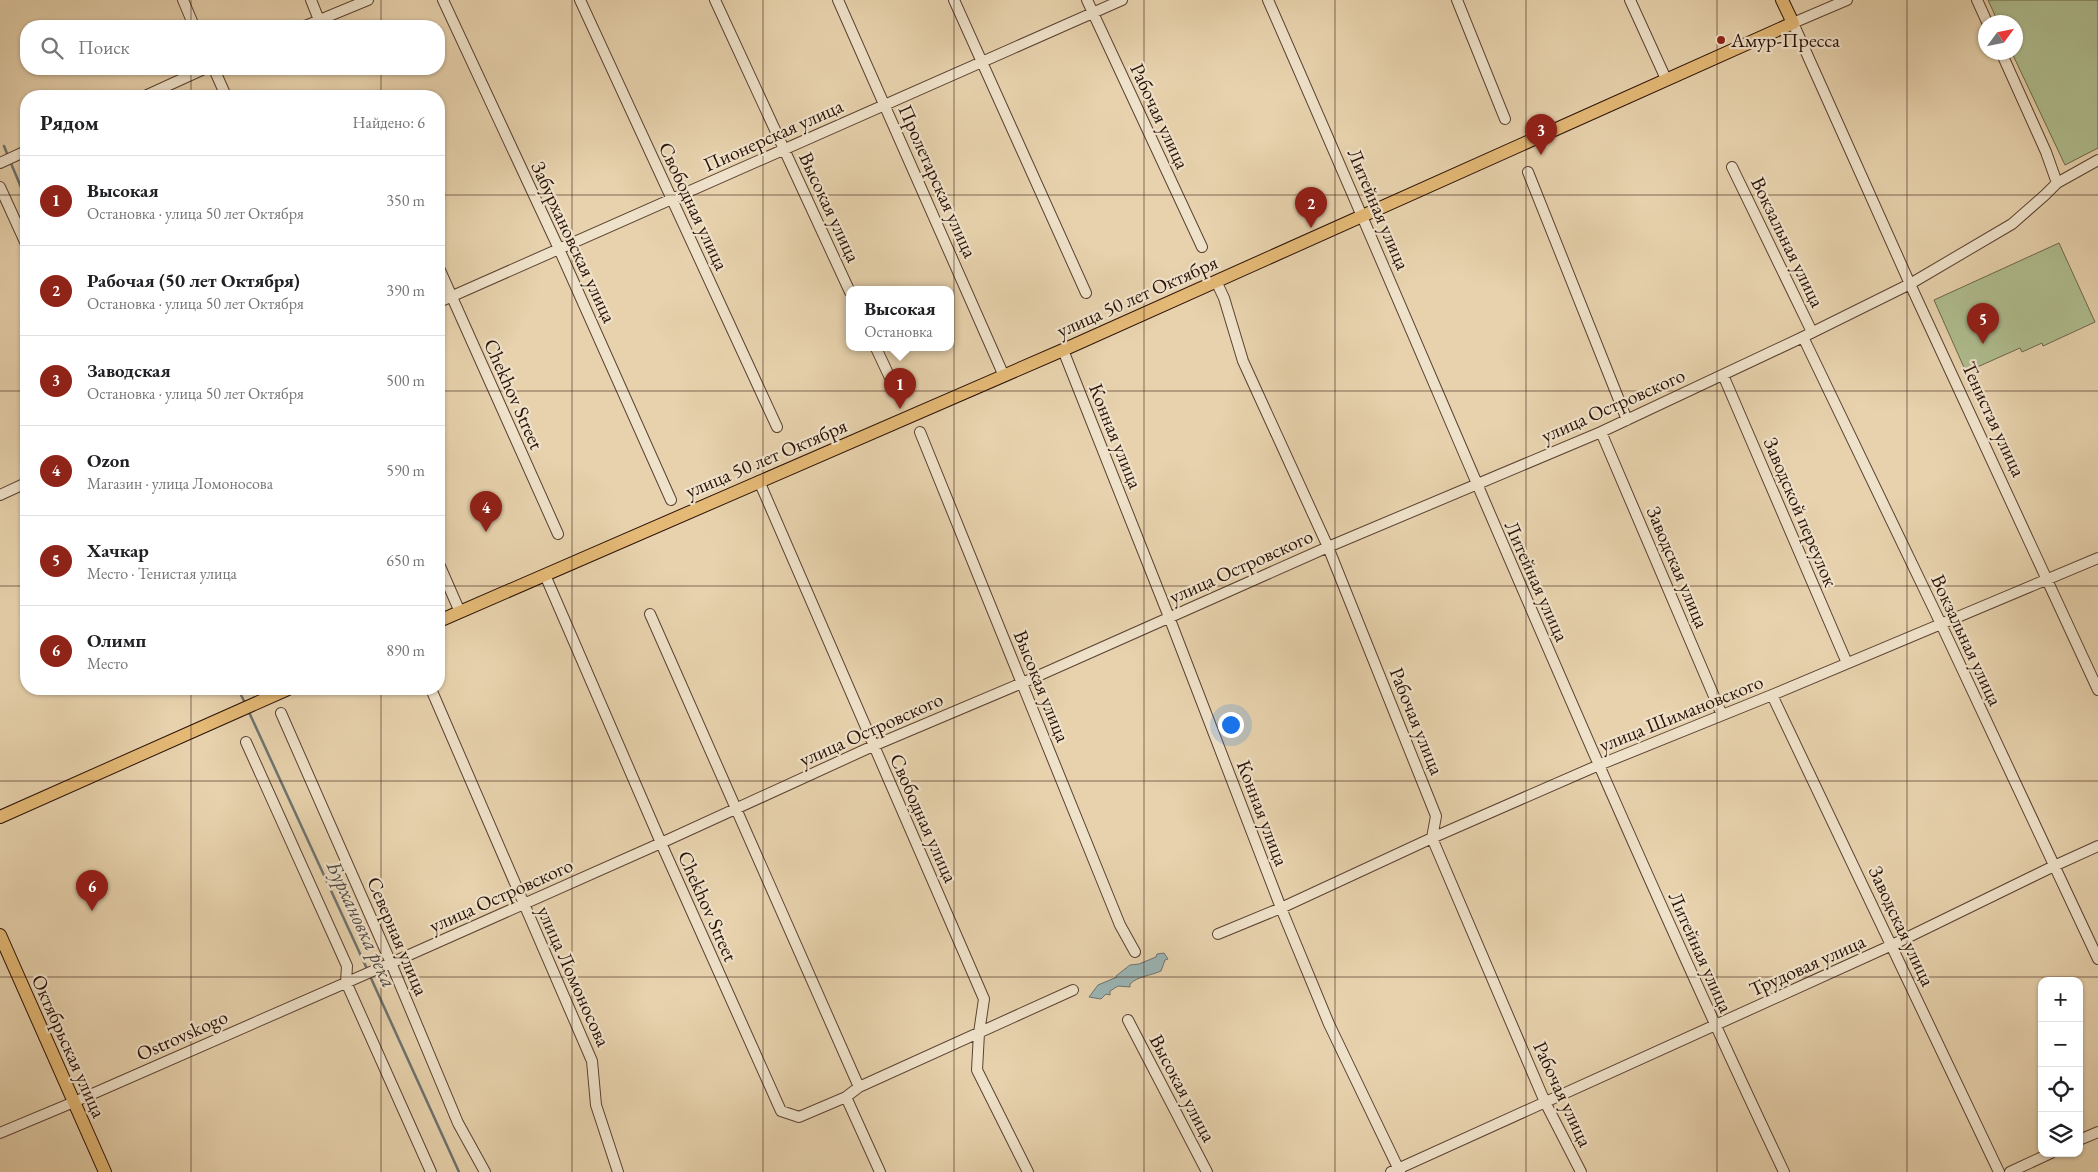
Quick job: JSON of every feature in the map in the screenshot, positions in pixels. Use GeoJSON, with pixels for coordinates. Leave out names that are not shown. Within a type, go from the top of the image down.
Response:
{"type":"FeatureCollection","features":[{"type":"Feature","properties":{"kind":"main road","name":"Тенистая улица"},"geometry":{"type":"LineString","coordinates":[[1782,0],[1793,23]]}},
{"type":"Feature","properties":{"kind":"main road","name":"улица 50 лет Октября"},"geometry":{"type":"LineString","coordinates":[[445,618],[1063,350],[1793,23]]}},
{"type":"Feature","properties":{"kind":"main road"},"geometry":{"type":"LineString","coordinates":[[0,816],[234,712],[267,695]]}},
{"type":"Feature","properties":{"kind":"main road","name":"Октябрьская улица"},"geometry":{"type":"LineString","coordinates":[[0,935],[105,1172]]}},
{"type":"Feature","properties":{"kind":"street"},"geometry":{"type":"LineString","coordinates":[[183,0],[191,20]]}},
{"type":"Feature","properties":{"kind":"street"},"geometry":{"type":"LineString","coordinates":[[310,0],[320,20],[368,0]]}},
{"type":"Feature","properties":{"kind":"street","name":"Забурхановская улица"},"geometry":{"type":"LineString","coordinates":[[443,0],[559,249],[671,500]]}},
{"type":"Feature","properties":{"kind":"street","name":"Свободная улица"},"geometry":{"type":"LineString","coordinates":[[580,0],[777,427]]}},
{"type":"Feature","properties":{"kind":"street","name":"Высокая улица"},"geometry":{"type":"LineString","coordinates":[[715,0],[847,286]]}},
{"type":"Feature","properties":{"kind":"street","name":"Пролетарская улица"},"geometry":{"type":"LineString","coordinates":[[838,0],[886,104],[1004,376]]}},
{"type":"Feature","properties":{"kind":"street"},"geometry":{"type":"LineString","coordinates":[[954,0],[1086,293]]}},
{"type":"Feature","properties":{"kind":"street","name":"Рабочая улица"},"geometry":{"type":"LineString","coordinates":[[1087,0],[1202,246]]}},
{"type":"Feature","properties":{"kind":"street","name":"Пионерская улица"},"geometry":{"type":"LineString","coordinates":[[445,299],[1122,0]]}},
{"type":"Feature","properties":{"kind":"street","name":"Литейная улица"},"geometry":{"type":"LineString","coordinates":[[1268,0],[1363,216],[1476,484],[1714,1026],[1784,1172]]}},
{"type":"Feature","properties":{"kind":"street"},"geometry":{"type":"LineString","coordinates":[[1458,0],[1505,119]]}},
{"type":"Feature","properties":{"kind":"street"},"geometry":{"type":"LineString","coordinates":[[1630,0],[1666,80]]}},
{"type":"Feature","properties":{"kind":"street","name":"улица 50 лет Октября"},"geometry":{"type":"LineString","coordinates":[[1793,23],[1847,0]]}},
{"type":"Feature","properties":{"kind":"street"},"geometry":{"type":"LineString","coordinates":[[1977,0],[1984,15]]}},
{"type":"Feature","properties":{"kind":"street","name":"Тенистая улица"},"geometry":{"type":"LineString","coordinates":[[1793,23],[1910,284],[2098,690]]}},
{"type":"Feature","properties":{"kind":"street"},"geometry":{"type":"LineString","coordinates":[[2005,60],[2046,152],[2057,183]]}},
{"type":"Feature","properties":{"kind":"street"},"geometry":{"type":"LineString","coordinates":[[158,90],[191,75]]}},
{"type":"Feature","properties":{"kind":"street"},"geometry":{"type":"LineString","coordinates":[[217,75],[223,90]]}},
{"type":"Feature","properties":{"kind":"street"},"geometry":{"type":"LineString","coordinates":[[0,163],[20,154]]}},
{"type":"Feature","properties":{"kind":"street","name":"улица Островского"},"geometry":{"type":"LineString","coordinates":[[378,968],[661,843],[873,746],[1022,683],[1328,547],[1601,432],[1723,375],[1910,284],[2012,224],[2057,183],[2098,160]]}},
{"type":"Feature","properties":{"kind":"street","name":"Вокзальная улица"},"geometry":{"type":"LineString","coordinates":[[1732,167],[1941,624],[2098,959]]}},
{"type":"Feature","properties":{"kind":"street"},"geometry":{"type":"LineString","coordinates":[[1528,172],[1627,420]]}},
{"type":"Feature","properties":{"kind":"street"},"geometry":{"type":"LineString","coordinates":[[0,187],[20,231]]}},
{"type":"Feature","properties":{"kind":"street","name":"Chekhov Street"},"geometry":{"type":"LineString","coordinates":[[445,281],[558,534]]}},
{"type":"Feature","properties":{"kind":"street","name":"Рабочая улица"},"geometry":{"type":"LineString","coordinates":[[1216,281],[1224,298],[1242,361],[1328,547],[1436,816],[1432,838],[1545,1102],[1581,1172]]}},
{"type":"Feature","properties":{"kind":"street","name":"Конная улица"},"geometry":{"type":"LineString","coordinates":[[1063,350],[1169,617],[1280,908],[1329,1024],[1396,1171]]}},
{"type":"Feature","properties":{"kind":"street"},"geometry":{"type":"LineString","coordinates":[[877,351],[892,382]]}},
{"type":"Feature","properties":{"kind":"street","name":"Заводской переулок"},"geometry":{"type":"LineString","coordinates":[[1723,375],[1847,663]]}},
{"type":"Feature","properties":{"kind":"street","name":"Высокая улица"},"geometry":{"type":"LineString","coordinates":[[920,432],[1120,925],[1135,952]]}},
{"type":"Feature","properties":{"kind":"street","name":"Заводская улица"},"geometry":{"type":"LineString","coordinates":[[1601,432],[1722,715]]}},
{"type":"Feature","properties":{"kind":"street","name":"Свободная улица"},"geometry":{"type":"LineString","coordinates":[[760,481],[984,999],[979,1033],[977,1070],[1028,1172]]}},
{"type":"Feature","properties":{"kind":"street"},"geometry":{"type":"LineString","coordinates":[[0,495],[20,486]]}},
{"type":"Feature","properties":{"kind":"street","name":"улица Шимановского"},"geometry":{"type":"LineString","coordinates":[[1218,934],[1600,765],[2098,558]]}},
{"type":"Feature","properties":{"kind":"street","name":"Chekhov Street"},"geometry":{"type":"LineString","coordinates":[[545,575],[661,843],[781,1111],[799,1117],[846,1097],[859,1087],[1073,990]]}},
{"type":"Feature","properties":{"kind":"street"},"geometry":{"type":"LineString","coordinates":[[445,578],[460,612]]}},
{"type":"Feature","properties":{"kind":"street"},"geometry":{"type":"LineString","coordinates":[[650,614],[859,1087]]}},
{"type":"Feature","properties":{"kind":"street","name":"улица Ломоносова"},"geometry":{"type":"LineString","coordinates":[[434,695],[592,1061],[596,1105],[618,1172]]}},
{"type":"Feature","properties":{"kind":"street","name":"Заводская улица"},"geometry":{"type":"LineString","coordinates":[[1772,695],[1999,1172]]}},
{"type":"Feature","properties":{"kind":"street","name":"Северная улица"},"geometry":{"type":"LineString","coordinates":[[282,713],[391,963],[458,1123],[485,1172]]}},
{"type":"Feature","properties":{"kind":"street"},"geometry":{"type":"LineString","coordinates":[[246,742],[347,966],[350,980],[431,1172]]}},
{"type":"Feature","properties":{"kind":"street","name":"Трудовая улица"},"geometry":{"type":"LineString","coordinates":[[1396,1171],[1892,945],[2098,846]]}},
{"type":"Feature","properties":{"kind":"street","name":"Ostrovskogo"},"geometry":{"type":"LineString","coordinates":[[0,1132],[74,1102],[378,968]]}},
{"type":"Feature","properties":{"kind":"street","name":"Высокая улица"},"geometry":{"type":"LineString","coordinates":[[1128,1020],[1207,1172]]}},
{"type":"Feature","properties":{"kind":"street"},"geometry":{"type":"LineString","coordinates":[[846,1097],[880,1172]]}},
{"type":"Feature","properties":{"kind":"street"},"geometry":{"type":"LineString","coordinates":[[2083,1138],[2098,1132]]}},
{"type":"Feature","properties":{"kind":"street"},"geometry":{"type":"LineString","coordinates":[[2010,1172],[2042,1157]]}},
{"type":"Feature","properties":{"kind":"green space"},"geometry":{"type":"Polygon","coordinates":[[[1988,0],[2098,0],[2098,148],[2065,165],[2015,60],[2023,60],[2023,15],[1995,15],[1988,0]]]}},
{"type":"Feature","properties":{"kind":"green space"},"geometry":{"type":"Polygon","coordinates":[[[2059,243],[2095,322],[2043,346],[2042,343],[2022,352],[2020,348],[1966,372],[1934,300],[2059,243]]]}},
{"type":"Feature","properties":{"kind":"water"},"geometry":{"type":"Polygon","coordinates":[[[1164,953],[1168,959],[1165,960],[1161,971],[1137,979],[1130,984],[1130,987],[1118,986],[1110,991],[1110,995],[1106,994],[1101,999],[1089,997],[1098,985],[1117,977],[1130,965],[1139,964],[1156,957],[1157,954],[1164,953]]]}},
{"type":"Feature","properties":{"kind":"waterway","name":"Бурхановка река"},"geometry":{"type":"LineString","coordinates":[[4,146],[8,156]]}},
{"type":"Feature","properties":{"kind":"waterway","name":"Бурхановка река"},"geometry":{"type":"LineString","coordinates":[[10,161],[20,185]]}},
{"type":"Feature","properties":{"kind":"waterway","name":"Бурхановка река"},"geometry":{"type":"LineString","coordinates":[[241,695],[245,703]]}},
{"type":"Feature","properties":{"kind":"waterway","name":"Бурхановка река"},"geometry":{"type":"LineString","coordinates":[[248,710],[368,971]]}},
{"type":"Feature","properties":{"kind":"waterway","name":"Бурхановка река"},"geometry":{"type":"LineString","coordinates":[[370,976],[459,1172]]}},
{"type":"Feature","properties":{"kind":"place","name":"Амур-Пресса"},"geometry":{"type":"Point","coordinates":[1721,40]}},
{"type":"Feature","properties":{"kind":"place","name":"Заводская"},"geometry":{"type":"Point","coordinates":[1541,155]}},
{"type":"Feature","properties":{"kind":"place","name":"Рабочая (50 лет Октября)"},"geometry":{"type":"Point","coordinates":[1311,228]}},
{"type":"Feature","properties":{"kind":"place","name":"Хачкар"},"geometry":{"type":"Point","coordinates":[1983,344]}},
{"type":"Feature","properties":{"kind":"place","name":"Высокая"},"geometry":{"type":"Point","coordinates":[900,409]}},
{"type":"Feature","properties":{"kind":"place","name":"Ozon"},"geometry":{"type":"Point","coordinates":[486,532]}},
{"type":"Feature","properties":{"kind":"place","name":"Олимп"},"geometry":{"type":"Point","coordinates":[92,911]}}]}
